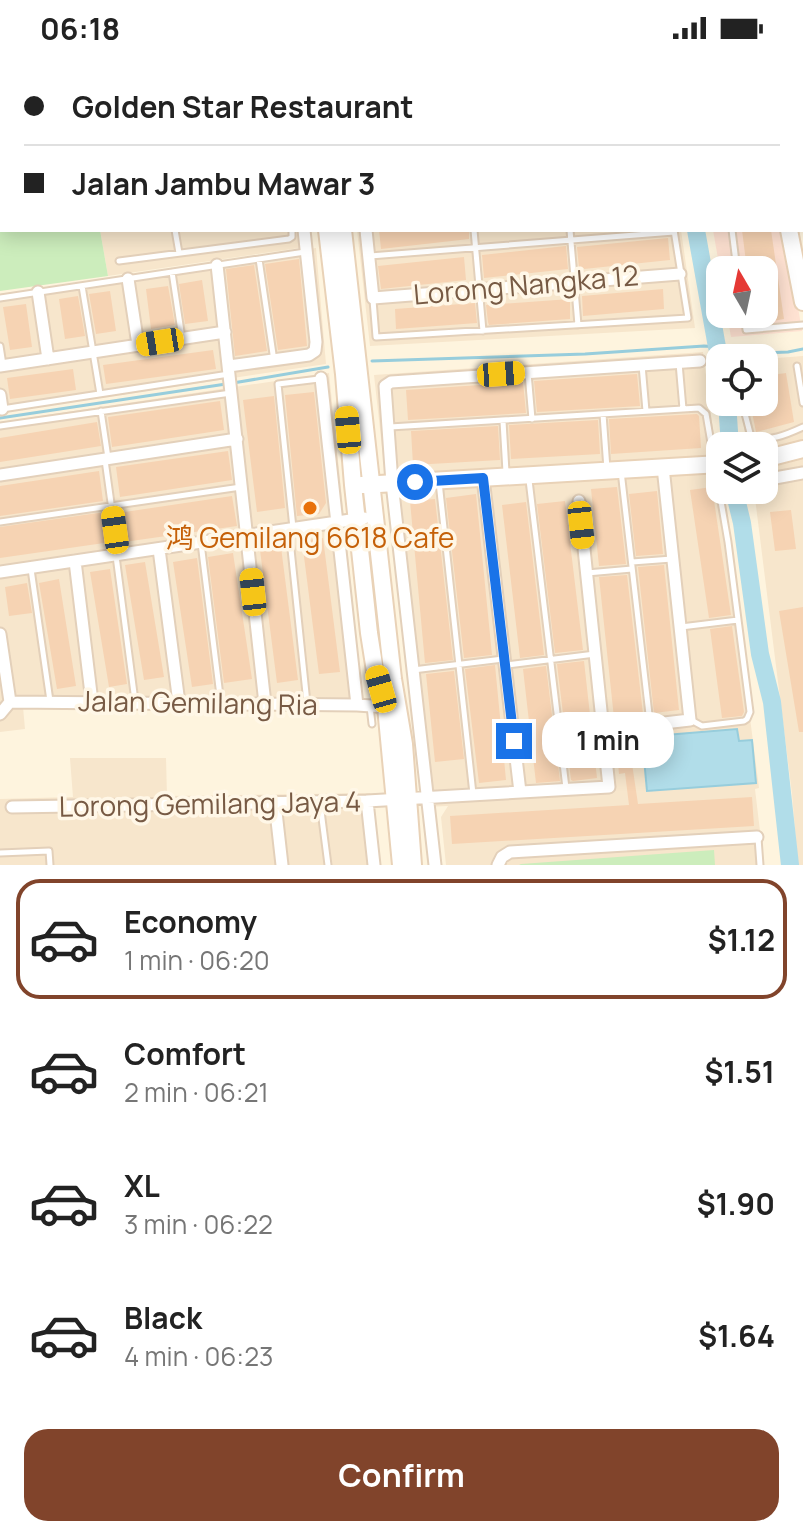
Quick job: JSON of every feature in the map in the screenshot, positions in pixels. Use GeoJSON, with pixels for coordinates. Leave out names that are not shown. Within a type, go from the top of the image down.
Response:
{"type":"FeatureCollection","features":[{"type":"Feature","properties":{"kind":"street"},"geometry":{"type":"LineString","coordinates":[[231,380],[274,361],[309,355],[315,351],[304,232]]}},
{"type":"Feature","properties":{"kind":"street"},"geometry":{"type":"LineString","coordinates":[[328,232],[338,253],[372,484],[393,679],[404,744],[401,865]]}},
{"type":"Feature","properties":{"kind":"street"},"geometry":{"type":"LineString","coordinates":[[343,232],[338,253],[344,374],[369,633],[378,706],[401,799],[413,865]]}},
{"type":"Feature","properties":{"kind":"street"},"geometry":{"type":"LineString","coordinates":[[366,232],[373,298]]}},
{"type":"Feature","properties":{"kind":"street"},"geometry":{"type":"LineString","coordinates":[[789,232],[803,302]]}},
{"type":"Feature","properties":{"kind":"street"},"geometry":{"type":"LineString","coordinates":[[307,254],[338,253]]}},
{"type":"Feature","properties":{"kind":"street"},"geometry":{"type":"LineString","coordinates":[[217,265],[265,704]]}},
{"type":"Feature","properties":{"kind":"street","name":"Lorong Nangka 12"},"geometry":{"type":"LineString","coordinates":[[373,298],[680,274]]}},
{"type":"Feature","properties":{"kind":"street"},"geometry":{"type":"LineString","coordinates":[[128,279],[138,345]]}},
{"type":"Feature","properties":{"kind":"street"},"geometry":{"type":"LineString","coordinates":[[38,292],[48,359]]}},
{"type":"Feature","properties":{"kind":"street"},"geometry":{"type":"LineString","coordinates":[[2,366],[225,332]]}},
{"type":"Feature","properties":{"kind":"street"},"geometry":{"type":"LineString","coordinates":[[435,865],[392,483],[387,383],[700,361]]}},
{"type":"Feature","properties":{"kind":"street"},"geometry":{"type":"LineString","coordinates":[[321,378],[357,705]]}},
{"type":"Feature","properties":{"kind":"street"},"geometry":{"type":"LineString","coordinates":[[0,395],[1,409]]}},
{"type":"Feature","properties":{"kind":"street"},"geometry":{"type":"LineString","coordinates":[[0,475],[237,439]]}},
{"type":"Feature","properties":{"kind":"street"},"geometry":{"type":"LineString","coordinates":[[778,455],[803,449]]}},
{"type":"Feature","properties":{"kind":"street"},"geometry":{"type":"LineString","coordinates":[[353,485],[706,465]]}},
{"type":"Feature","properties":{"kind":"street"},"geometry":{"type":"LineString","coordinates":[[579,501],[603,730],[690,720],[663,467]]}},
{"type":"Feature","properties":{"kind":"street"},"geometry":{"type":"LineString","coordinates":[[778,477],[803,473]]}},
{"type":"Feature","properties":{"kind":"street"},"geometry":{"type":"LineString","coordinates":[[483,478],[520,792]]}},
{"type":"Feature","properties":{"kind":"street"},"geometry":{"type":"LineString","coordinates":[[0,572],[376,516]]}},
{"type":"Feature","properties":{"kind":"street"},"geometry":{"type":"LineString","coordinates":[[159,549],[179,703]]}},
{"type":"Feature","properties":{"kind":"street"},"geometry":{"type":"LineString","coordinates":[[75,561],[92,702]]}},
{"type":"Feature","properties":{"kind":"street"},"geometry":{"type":"LineString","coordinates":[[0,634],[10,702],[0,714]]}},
{"type":"Feature","properties":{"kind":"street","name":"Jalan Gemilang Ria"},"geometry":{"type":"LineString","coordinates":[[10,702],[378,706]]}},
{"type":"Feature","properties":{"kind":"street","name":"Lorong Gemilang Jaya 4"},"geometry":{"type":"LineString","coordinates":[[12,807],[367,801],[609,787],[603,730]]}},
{"type":"Feature","properties":{"kind":"street"},"geometry":{"type":"LineString","coordinates":[[367,801],[374,865]]}},
{"type":"Feature","properties":{"kind":"street"},"geometry":{"type":"LineString","coordinates":[[275,803],[282,865]]}},
{"type":"Feature","properties":{"kind":"street"},"geometry":{"type":"LineString","coordinates":[[498,865],[502,857],[510,852],[757,837]]}},
{"type":"Feature","properties":{"kind":"lane"},"geometry":{"type":"LineString","coordinates":[[175,232],[179,253]]}},
{"type":"Feature","properties":{"kind":"lane"},"geometry":{"type":"LineString","coordinates":[[119,261],[289,239],[292,232]]}},
{"type":"Feature","properties":{"kind":"lane"},"geometry":{"type":"LineString","coordinates":[[474,232],[483,331]]}},
{"type":"Feature","properties":{"kind":"lane"},"geometry":{"type":"LineString","coordinates":[[570,232],[578,325]]}},
{"type":"Feature","properties":{"kind":"lane"},"geometry":{"type":"LineString","coordinates":[[369,256],[661,232]]}},
{"type":"Feature","properties":{"kind":"lane"},"geometry":{"type":"LineString","coordinates":[[373,298],[376,337],[688,318],[674,232]]}},
{"type":"Feature","properties":{"kind":"lane"},"geometry":{"type":"LineString","coordinates":[[732,232],[735,256]]}},
{"type":"Feature","properties":{"kind":"lane"},"geometry":{"type":"LineString","coordinates":[[0,298],[307,254]]}},
{"type":"Feature","properties":{"kind":"lane"},"geometry":{"type":"LineString","coordinates":[[259,259],[274,361]]}},
{"type":"Feature","properties":{"kind":"lane"},"geometry":{"type":"LineString","coordinates":[[172,272],[182,339]]}},
{"type":"Feature","properties":{"kind":"lane"},"geometry":{"type":"LineString","coordinates":[[82,286],[100,394]]}},
{"type":"Feature","properties":{"kind":"lane"},"geometry":{"type":"LineString","coordinates":[[778,327],[803,325]]}},
{"type":"Feature","properties":{"kind":"lane"},"geometry":{"type":"LineString","coordinates":[[746,328],[769,328]]}},
{"type":"Feature","properties":{"kind":"lane"},"geometry":{"type":"LineString","coordinates":[[0,346],[2,366]]}},
{"type":"Feature","properties":{"kind":"lane"},"geometry":{"type":"LineString","coordinates":[[679,362],[683,409]]}},
{"type":"Feature","properties":{"kind":"lane"},"geometry":{"type":"LineString","coordinates":[[642,364],[646,412]]}},
{"type":"Feature","properties":{"kind":"lane"},"geometry":{"type":"LineString","coordinates":[[797,366],[803,403]]}},
{"type":"Feature","properties":{"kind":"lane"},"geometry":{"type":"LineString","coordinates":[[528,372],[532,419]]}},
{"type":"Feature","properties":{"kind":"lane"},"geometry":{"type":"LineString","coordinates":[[307,704],[278,384],[321,378]]}},
{"type":"Feature","properties":{"kind":"lane"},"geometry":{"type":"LineString","coordinates":[[1,409],[100,394],[231,380]]}},
{"type":"Feature","properties":{"kind":"lane"},"geometry":{"type":"LineString","coordinates":[[0,426],[101,411],[231,380]]}},
{"type":"Feature","properties":{"kind":"lane"},"geometry":{"type":"LineString","coordinates":[[388,428],[699,408],[706,414],[710,432]]}},
{"type":"Feature","properties":{"kind":"lane"},"geometry":{"type":"LineString","coordinates":[[101,411],[136,703]]}},
{"type":"Feature","properties":{"kind":"lane"},"geometry":{"type":"LineString","coordinates":[[603,414],[632,566],[650,725]]}},
{"type":"Feature","properties":{"kind":"lane"},"geometry":{"type":"LineString","coordinates":[[746,416],[751,437],[760,440],[803,427]]}},
{"type":"Feature","properties":{"kind":"lane"},"geometry":{"type":"LineString","coordinates":[[503,421],[507,476]]}},
{"type":"Feature","properties":{"kind":"lane"},"geometry":{"type":"LineString","coordinates":[[528,475],[566,790]]}},
{"type":"Feature","properties":{"kind":"lane"},"geometry":{"type":"LineString","coordinates":[[439,480],[474,795]]}},
{"type":"Feature","properties":{"kind":"lane"},"geometry":{"type":"LineString","coordinates":[[0,522],[242,487]]}},
{"type":"Feature","properties":{"kind":"lane"},"geometry":{"type":"LineString","coordinates":[[690,720],[702,726],[747,719],[750,712],[723,504]]}},
{"type":"Feature","properties":{"kind":"lane"},"geometry":{"type":"LineString","coordinates":[[201,542],[221,704]]}},
{"type":"Feature","properties":{"kind":"lane"},"geometry":{"type":"LineString","coordinates":[[586,573],[673,559]]}},
{"type":"Feature","properties":{"kind":"lane"},"geometry":{"type":"LineString","coordinates":[[31,568],[50,702]]}},
{"type":"Feature","properties":{"kind":"lane"},"geometry":{"type":"LineString","coordinates":[[680,627],[738,620]]}},
{"type":"Feature","properties":{"kind":"lane"},"geometry":{"type":"LineString","coordinates":[[413,670],[595,654]]}},
{"type":"Feature","properties":{"kind":"lane"},"geometry":{"type":"LineString","coordinates":[[372,724],[378,706]]}},
{"type":"Feature","properties":{"kind":"lane"},"geometry":{"type":"LineString","coordinates":[[320,802],[328,865]]}},
{"type":"Feature","properties":{"kind":"lane"},"geometry":{"type":"LineString","coordinates":[[757,837],[760,865]]}},
{"type":"Feature","properties":{"kind":"lane"},"geometry":{"type":"LineString","coordinates":[[0,853],[49,851],[50,865]]}},
{"type":"Feature","properties":{"kind":"shaded area"},"geometry":{"type":"Polygon","coordinates":[[[100,232],[296,232],[299,248],[108,276],[100,232]]]}},
{"type":"Feature","properties":{"kind":"shaded area"},"geometry":{"type":"Polygon","coordinates":[[[357,232],[681,232],[695,328],[370,346],[357,232]]]}},
{"type":"Feature","properties":{"kind":"shaded area"},"geometry":{"type":"Polygon","coordinates":[[[713,232],[785,232],[802,331],[731,337],[729,328],[778,328],[778,256],[718,256],[713,232]]]}},
{"type":"Feature","properties":{"kind":"shaded area"},"geometry":{"type":"Polygon","coordinates":[[[316,248],[326,364],[0,413],[0,294],[316,248]]]}},
{"type":"Feature","properties":{"kind":"shaded area"},"geometry":{"type":"Polygon","coordinates":[[[703,352],[706,416],[711,416],[713,432],[706,432],[706,504],[723,504],[759,788],[755,789],[764,865],[446,865],[441,817],[448,806],[422,807],[374,375],[703,352]]]}},
{"type":"Feature","properties":{"kind":"shaded area"},"geometry":{"type":"Polygon","coordinates":[[[803,356],[803,865],[798,865],[756,504],[778,504],[778,432],[745,432],[742,416],[778,416],[778,358],[803,356]]]}},
{"type":"Feature","properties":{"kind":"shaded area"},"geometry":{"type":"Polygon","coordinates":[[[329,373],[364,710],[23,707],[25,729],[0,732],[0,422],[329,373]]]}},
{"type":"Feature","properties":{"kind":"shaded area"},"geometry":{"type":"Polygon","coordinates":[[[70,758],[166,758],[167,796],[370,793],[379,865],[0,865],[0,799],[73,797],[70,758]]]}},
{"type":"Feature","properties":{"kind":"green space"},"geometry":{"type":"Polygon","coordinates":[[[0,232],[100,232],[108,276],[0,291],[0,232]]]}},
{"type":"Feature","properties":{"kind":"green space"},"geometry":{"type":"Polygon","coordinates":[[[714,850],[715,865],[519,865],[521,864],[714,850]]]}},
{"type":"Feature","properties":{"kind":"water"},"geometry":{"type":"Polygon","coordinates":[[[737,729],[739,741],[752,740],[756,783],[647,791],[642,737],[737,729]]]}},
{"type":"Feature","properties":{"kind":"building"},"geometry":{"type":"Polygon","coordinates":[[[379,232],[469,232],[469,239],[381,249],[379,232]]]}},
{"type":"Feature","properties":{"kind":"building"},"geometry":{"type":"Polygon","coordinates":[[[742,232],[771,232],[775,256],[745,256],[742,232]]]}},
{"type":"Feature","properties":{"kind":"building"},"geometry":{"type":"Polygon","coordinates":[[[668,238],[670,260],[579,268],[577,247],[668,238]]]}},
{"type":"Feature","properties":{"kind":"building"},"geometry":{"type":"Polygon","coordinates":[[[566,246],[568,269],[484,278],[482,255],[566,246]]]}},
{"type":"Feature","properties":{"kind":"building"},"geometry":{"type":"Polygon","coordinates":[[[464,257],[466,280],[381,289],[378,266],[464,257]]]}},
{"type":"Feature","properties":{"kind":"building"},"geometry":{"type":"Polygon","coordinates":[[[299,259],[307,346],[278,350],[265,264],[299,259]]]}},
{"type":"Feature","properties":{"kind":"building"},"geometry":{"type":"Polygon","coordinates":[[[254,265],[267,351],[235,356],[226,269],[254,265]]]}},
{"type":"Feature","properties":{"kind":"building"},"geometry":{"type":"Polygon","coordinates":[[[778,278],[784,319],[778,320],[778,278]]]}},
{"type":"Feature","properties":{"kind":"building"},"geometry":{"type":"Polygon","coordinates":[[[202,280],[208,321],[185,324],[179,284],[202,280]]]}},
{"type":"Feature","properties":{"kind":"building"},"geometry":{"type":"Polygon","coordinates":[[[168,286],[175,325],[151,329],[146,289],[168,286]]]}},
{"type":"Feature","properties":{"kind":"building"},"geometry":{"type":"Polygon","coordinates":[[[663,289],[664,309],[583,316],[582,296],[663,289]]]}},
{"type":"Feature","properties":{"kind":"building"},"geometry":{"type":"Polygon","coordinates":[[[110,291],[116,331],[96,334],[89,294],[110,291]]]}},
{"type":"Feature","properties":{"kind":"building"},"geometry":{"type":"Polygon","coordinates":[[[78,296],[85,336],[65,339],[59,299],[78,296]]]}},
{"type":"Feature","properties":{"kind":"building"},"geometry":{"type":"Polygon","coordinates":[[[570,299],[570,319],[489,325],[488,322],[486,305],[570,299]]]}},
{"type":"Feature","properties":{"kind":"building"},"geometry":{"type":"Polygon","coordinates":[[[475,303],[477,323],[396,329],[395,309],[475,303]]]}},
{"type":"Feature","properties":{"kind":"building"},"geometry":{"type":"Polygon","coordinates":[[[26,304],[32,347],[10,350],[3,307],[26,304]]]}},
{"type":"Feature","properties":{"kind":"building"},"geometry":{"type":"Polygon","coordinates":[[[213,350],[216,369],[106,384],[103,365],[213,350]]]}},
{"type":"Feature","properties":{"kind":"building"},"geometry":{"type":"Polygon","coordinates":[[[73,369],[76,390],[10,399],[7,378],[73,369]]]}},
{"type":"Feature","properties":{"kind":"building"},"geometry":{"type":"Polygon","coordinates":[[[786,373],[794,422],[756,432],[753,416],[778,416],[778,374],[786,373]]]}},
{"type":"Feature","properties":{"kind":"building"},"geometry":{"type":"Polygon","coordinates":[[[637,374],[640,406],[537,412],[534,381],[637,374]]]}},
{"type":"Feature","properties":{"kind":"building"},"geometry":{"type":"Polygon","coordinates":[[[523,382],[526,413],[408,420],[406,390],[523,382]]]}},
{"type":"Feature","properties":{"kind":"building"},"geometry":{"type":"Polygon","coordinates":[[[314,392],[326,503],[319,514],[297,516],[285,395],[314,392]]]}},
{"type":"Feature","properties":{"kind":"building"},"geometry":{"type":"Polygon","coordinates":[[[274,396],[285,508],[257,512],[243,400],[274,396]]]}},
{"type":"Feature","properties":{"kind":"building"},"geometry":{"type":"Polygon","coordinates":[[[220,401],[224,430],[112,447],[108,417],[220,401]]]}},
{"type":"Feature","properties":{"kind":"building"},"geometry":{"type":"Polygon","coordinates":[[[697,414],[701,448],[611,454],[609,419],[697,414]]]}},
{"type":"Feature","properties":{"kind":"building"},"geometry":{"type":"Polygon","coordinates":[[[598,420],[600,454],[511,459],[509,425],[598,420]]]}},
{"type":"Feature","properties":{"kind":"building"},"geometry":{"type":"Polygon","coordinates":[[[97,422],[101,446],[0,462],[0,438],[97,422]]]}},
{"type":"Feature","properties":{"kind":"building"},"geometry":{"type":"Polygon","coordinates":[[[498,426],[500,460],[413,465],[411,431],[498,426]]]}},
{"type":"Feature","properties":{"kind":"building"},"geometry":{"type":"Polygon","coordinates":[[[228,451],[232,480],[120,497],[116,467],[228,451]]]}},
{"type":"Feature","properties":{"kind":"building"},"geometry":{"type":"Polygon","coordinates":[[[99,471],[103,501],[0,516],[0,486],[99,471]]]}},
{"type":"Feature","properties":{"kind":"building"},"geometry":{"type":"Polygon","coordinates":[[[617,487],[626,564],[599,566],[591,489],[617,487]]]}},
{"type":"Feature","properties":{"kind":"building"},"geometry":{"type":"Polygon","coordinates":[[[706,488],[706,504],[715,504],[731,615],[709,618],[690,490],[706,488]]]}},
{"type":"Feature","properties":{"kind":"building"},"geometry":{"type":"Polygon","coordinates":[[[657,491],[663,554],[636,556],[629,494],[657,491]]]}},
{"type":"Feature","properties":{"kind":"building"},"geometry":{"type":"Polygon","coordinates":[[[476,494],[492,655],[464,658],[446,498],[476,494]]]}},
{"type":"Feature","properties":{"kind":"building"},"geometry":{"type":"Polygon","coordinates":[[[232,496],[237,526],[122,540],[118,513],[232,496]]]}},
{"type":"Feature","properties":{"kind":"building"},"geometry":{"type":"Polygon","coordinates":[[[435,499],[453,660],[425,663],[410,501],[435,499]]]}},
{"type":"Feature","properties":{"kind":"building"},"geometry":{"type":"Polygon","coordinates":[[[565,501],[583,650],[555,653],[537,504],[565,501]]]}},
{"type":"Feature","properties":{"kind":"building"},"geometry":{"type":"Polygon","coordinates":[[[526,502],[544,655],[520,658],[502,505],[526,502]]]}},
{"type":"Feature","properties":{"kind":"building"},"geometry":{"type":"Polygon","coordinates":[[[791,510],[796,549],[775,551],[770,512],[791,510]]]}},
{"type":"Feature","properties":{"kind":"building"},"geometry":{"type":"Polygon","coordinates":[[[105,512],[111,542],[0,558],[0,527],[105,512]]]}},
{"type":"Feature","properties":{"kind":"building"},"geometry":{"type":"Polygon","coordinates":[[[323,538],[340,672],[319,674],[302,541],[323,538]]]}},
{"type":"Feature","properties":{"kind":"building"},"geometry":{"type":"Polygon","coordinates":[[[281,547],[298,680],[277,683],[260,550],[281,547]]]}},
{"type":"Feature","properties":{"kind":"building"},"geometry":{"type":"Polygon","coordinates":[[[233,553],[252,679],[224,683],[208,557],[233,553]]]}},
{"type":"Feature","properties":{"kind":"building"},"geometry":{"type":"Polygon","coordinates":[[[197,558],[213,684],[192,687],[173,562],[197,558]]]}},
{"type":"Feature","properties":{"kind":"building"},"geometry":{"type":"Polygon","coordinates":[[[145,562],[164,677],[144,680],[125,565],[145,562]]]}},
{"type":"Feature","properties":{"kind":"building"},"geometry":{"type":"Polygon","coordinates":[[[664,565],[679,710],[654,713],[638,567],[664,565]]]}},
{"type":"Feature","properties":{"kind":"building"},"geometry":{"type":"Polygon","coordinates":[[[110,569],[127,684],[109,687],[90,572],[110,569]]]}},
{"type":"Feature","properties":{"kind":"building"},"geometry":{"type":"Polygon","coordinates":[[[627,575],[643,714],[614,718],[599,577],[627,575]]]}},
{"type":"Feature","properties":{"kind":"building"},"geometry":{"type":"Polygon","coordinates":[[[59,579],[76,686],[57,689],[39,583],[59,579]]]}},
{"type":"Feature","properties":{"kind":"building"},"geometry":{"type":"Polygon","coordinates":[[[27,583],[32,613],[9,616],[5,587],[27,583]]]}},
{"type":"Feature","properties":{"kind":"building"},"geometry":{"type":"Polygon","coordinates":[[[803,607],[803,732],[799,732],[779,611],[803,607]]]}},
{"type":"Feature","properties":{"kind":"building"},"geometry":{"type":"Polygon","coordinates":[[[732,626],[744,712],[742,716],[722,718],[710,629],[732,626]]]}},
{"type":"Feature","properties":{"kind":"building"},"geometry":{"type":"Polygon","coordinates":[[[584,661],[597,778],[573,781],[557,664],[584,661]]]}},
{"type":"Feature","properties":{"kind":"building"},"geometry":{"type":"Polygon","coordinates":[[[495,665],[506,780],[479,783],[465,669],[495,665]]]}},
{"type":"Feature","properties":{"kind":"building"},"geometry":{"type":"Polygon","coordinates":[[[546,666],[560,781],[536,783],[523,669],[546,666]]]}},
{"type":"Feature","properties":{"kind":"building"},"geometry":{"type":"Polygon","coordinates":[[[454,671],[464,759],[435,762],[426,674],[454,671]]]}},
{"type":"Feature","properties":{"kind":"building"},"geometry":{"type":"Polygon","coordinates":[[[630,750],[638,804],[752,797],[754,826],[452,844],[450,816],[629,805],[625,773],[619,774],[617,752],[630,750]]]}},
{"type":"Feature","properties":{"kind":"waterway"},"geometry":{"type":"LineString","coordinates":[[696,232],[716,344]]}},
{"type":"Feature","properties":{"kind":"waterway"},"geometry":{"type":"LineString","coordinates":[[372,361],[585,354],[704,346],[737,354],[803,349]]}},
{"type":"Feature","properties":{"kind":"waterway"},"geometry":{"type":"LineString","coordinates":[[233,383],[328,367]]}},
{"type":"Feature","properties":{"kind":"waterway"},"geometry":{"type":"LineString","coordinates":[[0,418],[226,384]]}},
{"type":"Feature","properties":{"kind":"waterway"},"geometry":{"type":"LineString","coordinates":[[728,416],[729,432]]}},
{"type":"Feature","properties":{"kind":"waterway"},"geometry":{"type":"LineString","coordinates":[[737,504],[760,654],[772,702],[790,865]]}},
{"type":"Feature","properties":{"kind":"place","name":"鸿 Gemilang 6618 Cafe"},"geometry":{"type":"Point","coordinates":[310,508]}},
{"type":"Feature","properties":{"kind":"route"},"geometry":{"type":"LineString","coordinates":[[415,482],[483,478],[514,741]]}}]}
